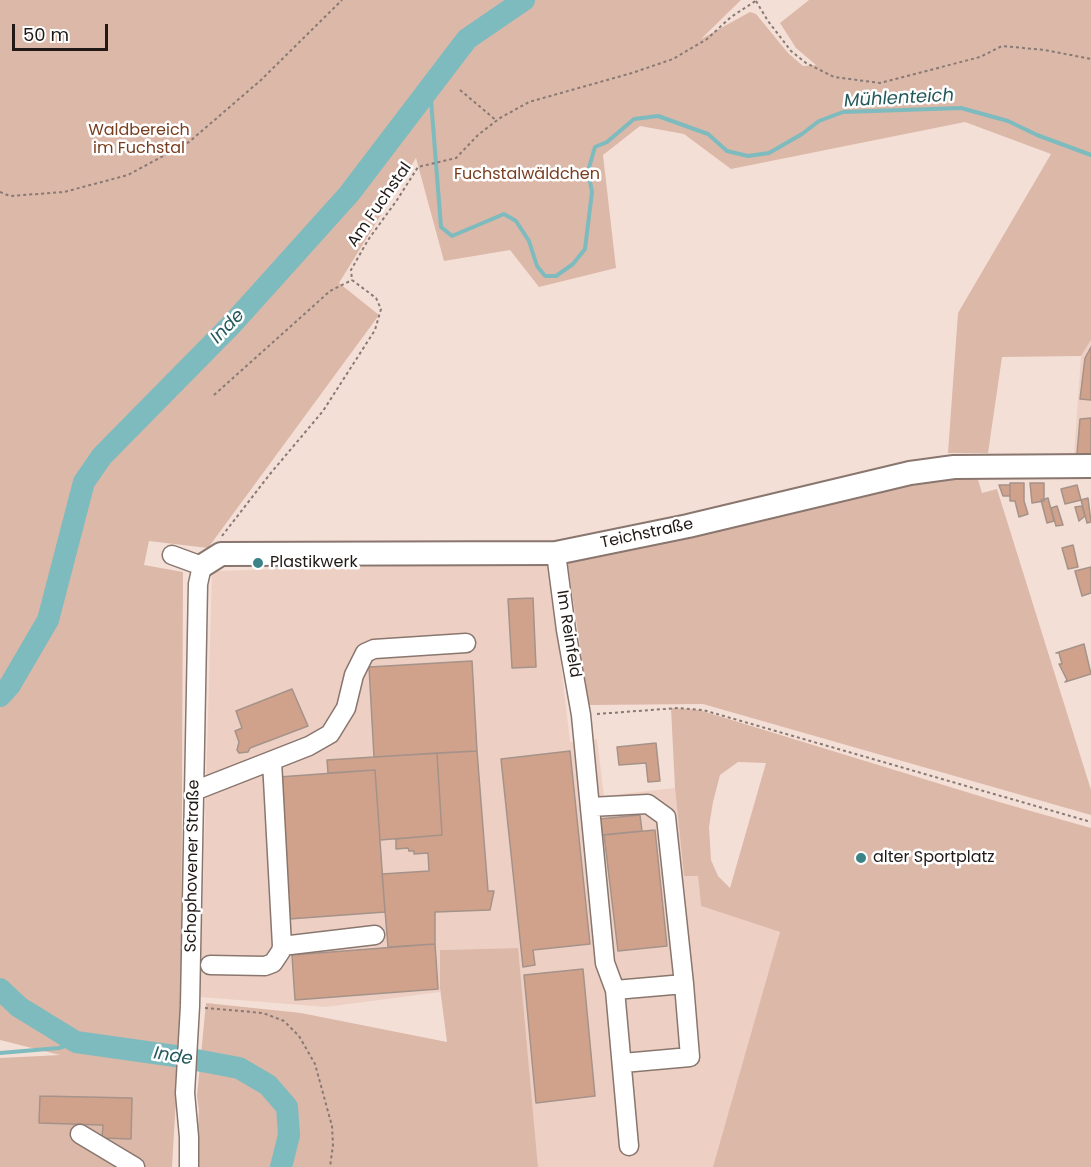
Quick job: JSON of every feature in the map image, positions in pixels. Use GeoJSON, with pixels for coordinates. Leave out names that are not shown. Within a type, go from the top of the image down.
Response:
{"type":"FeatureCollection","features":[{"type":"Feature","properties":{"kind":"main road","name":"Teichstraße"},"geometry":{"type":"LineString","coordinates":[[201,566],[221,554],[556,553],[688,526],[910,473],[954,467],[1091,466]]}},
{"type":"Feature","properties":{"kind":"street","name":"Im Reinfeld"},"geometry":{"type":"LineString","coordinates":[[556,553],[566,630],[581,715],[605,963],[615,990],[629,1146]]}},
{"type":"Feature","properties":{"kind":"street"},"geometry":{"type":"LineString","coordinates":[[172,555],[201,566]]}},
{"type":"Feature","properties":{"kind":"street","name":"Schophovener Straße"},"geometry":{"type":"LineString","coordinates":[[189,1167],[185,1093],[190,1011],[198,584],[201,566]]}},
{"type":"Feature","properties":{"kind":"street"},"geometry":{"type":"LineString","coordinates":[[194,791],[309,746],[330,734],[346,708],[354,675],[365,653],[374,649],[466,643]]}},
{"type":"Feature","properties":{"kind":"street"},"geometry":{"type":"LineString","coordinates":[[210,965],[265,966],[273,963],[282,946],[272,761]]}},
{"type":"Feature","properties":{"kind":"street"},"geometry":{"type":"LineString","coordinates":[[590,807],[648,804],[666,817],[690,1057],[623,1063]]}},
{"type":"Feature","properties":{"kind":"street"},"geometry":{"type":"LineString","coordinates":[[282,946],[375,935]]}},
{"type":"Feature","properties":{"kind":"street"},"geometry":{"type":"LineString","coordinates":[[615,990],[684,984]]}},
{"type":"Feature","properties":{"kind":"street"},"geometry":{"type":"LineString","coordinates":[[80,1134],[135,1167]]}},
{"type":"Feature","properties":{"kind":"path"},"geometry":{"type":"LineString","coordinates":[[0,192],[10,196],[64,192],[128,175],[189,142],[261,80],[342,0]]}},
{"type":"Feature","properties":{"kind":"path"},"geometry":{"type":"LineString","coordinates":[[756,1],[768,21],[792,51],[806,63],[834,77],[880,83],[980,57],[1002,46],[1045,50],[1091,59]]}},
{"type":"Feature","properties":{"kind":"path","name":"Am Fuchstal"},"geometry":{"type":"LineString","coordinates":[[352,280],[351,270],[368,240],[418,167],[456,158],[478,135],[530,102],[633,73],[672,58],[706,39],[731,17],[756,1]]}},
{"type":"Feature","properties":{"kind":"path"},"geometry":{"type":"LineString","coordinates":[[460,90],[497,121]]}},
{"type":"Feature","properties":{"kind":"path"},"geometry":{"type":"LineString","coordinates":[[214,395],[330,291],[352,280],[376,298],[381,309],[375,330],[323,411],[270,474],[221,538]]}},
{"type":"Feature","properties":{"kind":"path"},"geometry":{"type":"LineString","coordinates":[[581,715],[678,708],[703,710],[1091,822]]}},
{"type":"Feature","properties":{"kind":"path"},"geometry":{"type":"LineString","coordinates":[[190,1011],[263,1013],[284,1021],[299,1036],[315,1064],[332,1126],[333,1145],[330,1167]]}},
{"type":"Feature","properties":{"kind":"shaded area"},"geometry":{"type":"Polygon","coordinates":[[[1091,340],[1091,456],[1074,456],[1081,356],[1091,340]]]}},
{"type":"Feature","properties":{"kind":"shaded area"},"geometry":{"type":"Polygon","coordinates":[[[549,562],[570,742],[597,739],[604,796],[675,788],[684,876],[698,875],[701,906],[780,932],[719,1167],[538,1167],[517,948],[441,950],[440,992],[326,1007],[200,997],[212,571],[549,562]]]}},
{"type":"Feature","properties":{"kind":"green space"},"geometry":{"type":"Polygon","coordinates":[[[0,0],[741,0],[701,39],[750,12],[756,14],[788,53],[803,66],[816,65],[796,48],[780,23],[809,0],[1091,0],[1091,340],[1081,356],[1002,357],[988,453],[948,453],[958,313],[1051,154],[965,122],[731,169],[684,134],[640,126],[603,155],[616,268],[539,287],[510,250],[444,261],[416,158],[339,283],[379,315],[208,548],[149,541],[144,565],[183,572],[181,1013],[172,1167],[0,1167],[0,1058],[60,1055],[0,1040],[0,0]]]}},
{"type":"Feature","properties":{"kind":"green space"},"geometry":{"type":"Polygon","coordinates":[[[977,476],[982,493],[997,489],[1091,790],[1091,815],[703,704],[589,705],[567,560],[926,479],[977,476]]]}},
{"type":"Feature","properties":{"kind":"green space"},"geometry":{"type":"Polygon","coordinates":[[[671,708],[699,710],[1091,828],[1091,1167],[713,1167],[780,932],[701,906],[698,876],[684,876],[675,788],[671,708]],[[738,762],[720,775],[709,827],[711,860],[718,876],[730,888],[766,763],[738,762]]]}},
{"type":"Feature","properties":{"kind":"green space"},"geometry":{"type":"Polygon","coordinates":[[[518,948],[538,1167],[196,1167],[199,1110],[197,1096],[206,1003],[301,1013],[447,1042],[440,988],[440,950],[518,948]]]}},
{"type":"Feature","properties":{"kind":"building"},"geometry":{"type":"Polygon","coordinates":[[[1091,347],[1091,400],[1080,399],[1085,358],[1091,347]]]}},
{"type":"Feature","properties":{"kind":"building"},"geometry":{"type":"Polygon","coordinates":[[[1091,418],[1091,454],[1077,454],[1080,419],[1091,418]]]}},
{"type":"Feature","properties":{"kind":"building"},"geometry":{"type":"Polygon","coordinates":[[[1010,483],[1024,483],[1024,501],[1028,514],[1019,517],[1015,501],[1010,501],[1010,483]]]}},
{"type":"Feature","properties":{"kind":"building"},"geometry":{"type":"Polygon","coordinates":[[[1030,483],[1044,483],[1044,501],[1032,503],[1030,483]]]}},
{"type":"Feature","properties":{"kind":"building"},"geometry":{"type":"Polygon","coordinates":[[[999,485],[1010,485],[1010,496],[1003,496],[999,485]]]}},
{"type":"Feature","properties":{"kind":"building"},"geometry":{"type":"Polygon","coordinates":[[[1077,485],[1081,500],[1065,504],[1061,489],[1077,485]]]}},
{"type":"Feature","properties":{"kind":"building"},"geometry":{"type":"Polygon","coordinates":[[[1048,498],[1054,521],[1047,523],[1041,500],[1048,498]]]}},
{"type":"Feature","properties":{"kind":"building"},"geometry":{"type":"Polygon","coordinates":[[[1088,498],[1091,522],[1087,523],[1081,500],[1088,498]]]}},
{"type":"Feature","properties":{"kind":"building"},"geometry":{"type":"Polygon","coordinates":[[[1057,506],[1063,525],[1056,526],[1051,508],[1057,506]]]}},
{"type":"Feature","properties":{"kind":"building"},"geometry":{"type":"Polygon","coordinates":[[[1082,506],[1085,516],[1079,521],[1075,507],[1082,506]]]}},
{"type":"Feature","properties":{"kind":"building"},"geometry":{"type":"Polygon","coordinates":[[[1073,545],[1078,567],[1068,569],[1062,548],[1073,545]]]}},
{"type":"Feature","properties":{"kind":"building"},"geometry":{"type":"Polygon","coordinates":[[[1091,567],[1091,593],[1082,596],[1075,571],[1091,567]]]}},
{"type":"Feature","properties":{"kind":"building"},"geometry":{"type":"Polygon","coordinates":[[[533,598],[536,667],[512,668],[508,599],[533,598]]]}},
{"type":"Feature","properties":{"kind":"building"},"geometry":{"type":"Polygon","coordinates":[[[1084,644],[1091,674],[1065,682],[1067,680],[1059,664],[1062,664],[1059,653],[1056,653],[1084,644]]]}},
{"type":"Feature","properties":{"kind":"building"},"geometry":{"type":"Polygon","coordinates":[[[472,661],[477,751],[374,757],[369,667],[472,661]]]}},
{"type":"Feature","properties":{"kind":"building"},"geometry":{"type":"Polygon","coordinates":[[[292,689],[308,726],[250,748],[248,752],[239,753],[237,750],[239,742],[235,731],[242,728],[236,711],[292,689]]]}},
{"type":"Feature","properties":{"kind":"building"},"geometry":{"type":"Polygon","coordinates":[[[656,743],[660,781],[648,782],[646,763],[619,765],[617,747],[656,743]]]}},
{"type":"Feature","properties":{"kind":"building"},"geometry":{"type":"Polygon","coordinates":[[[477,751],[488,891],[494,891],[490,910],[435,912],[435,944],[388,947],[382,874],[429,871],[428,853],[414,854],[414,851],[409,851],[408,848],[396,849],[396,839],[442,835],[437,753],[477,751]]]}},
{"type":"Feature","properties":{"kind":"building"},"geometry":{"type":"Polygon","coordinates":[[[570,751],[590,944],[533,950],[535,965],[523,967],[501,759],[570,751]]]}},
{"type":"Feature","properties":{"kind":"building"},"geometry":{"type":"Polygon","coordinates":[[[437,753],[442,835],[380,840],[375,770],[328,773],[327,760],[437,753]]]}},
{"type":"Feature","properties":{"kind":"building"},"geometry":{"type":"Polygon","coordinates":[[[375,770],[385,912],[289,919],[279,777],[375,770]]]}},
{"type":"Feature","properties":{"kind":"building"},"geometry":{"type":"Polygon","coordinates":[[[640,815],[642,831],[601,835],[599,819],[640,815]]]}},
{"type":"Feature","properties":{"kind":"building"},"geometry":{"type":"Polygon","coordinates":[[[655,830],[667,946],[618,951],[604,835],[655,830]]]}},
{"type":"Feature","properties":{"kind":"building"},"geometry":{"type":"Polygon","coordinates":[[[435,944],[438,989],[295,1000],[292,955],[435,944]]]}},
{"type":"Feature","properties":{"kind":"building"},"geometry":{"type":"Polygon","coordinates":[[[583,969],[595,1096],[536,1103],[524,975],[583,969]]]}},
{"type":"Feature","properties":{"kind":"building"},"geometry":{"type":"Polygon","coordinates":[[[40,1096],[132,1098],[131,1139],[102,1138],[103,1125],[39,1123],[40,1096]]]}},
{"type":"Feature","properties":{"kind":"waterway","name":"Inde"},"geometry":{"type":"LineString","coordinates":[[0,696],[10,685],[48,620],[84,482],[102,456],[233,323],[349,194],[467,39],[524,0]]}},
{"type":"Feature","properties":{"kind":"waterway","name":"Mühlenteich"},"geometry":{"type":"LineString","coordinates":[[430,87],[441,227],[452,236],[504,214],[516,221],[529,241],[537,266],[545,276],[556,276],[573,264],[585,249],[592,192],[588,171],[595,147],[607,142],[634,119],[658,116],[708,134],[727,151],[748,156],[769,153],[819,121],[843,112],[961,108],[1008,121],[1037,135],[1091,155]]}},
{"type":"Feature","properties":{"kind":"waterway","name":"Inde"},"geometry":{"type":"LineString","coordinates":[[0,989],[19,1007],[76,1042],[239,1068],[268,1085],[287,1107],[289,1135],[281,1167]]}},
{"type":"Feature","properties":{"kind":"waterway"},"geometry":{"type":"LineString","coordinates":[[0,1053],[59,1048],[76,1042]]}},
{"type":"Feature","properties":{"kind":"place","name":"Plastikwerk"},"geometry":{"type":"Point","coordinates":[258,563]}},
{"type":"Feature","properties":{"kind":"place","name":"alter Sportplatz"},"geometry":{"type":"Point","coordinates":[861,858]}},
{"type":"Feature","properties":{"kind":"park label","name":"Waldbereich im Fuchstal"},"geometry":{"type":"Point","coordinates":[139,140]}},
{"type":"Feature","properties":{"kind":"park label","name":"Fuchstalwäldchen"},"geometry":{"type":"Point","coordinates":[527,175]}}]}
